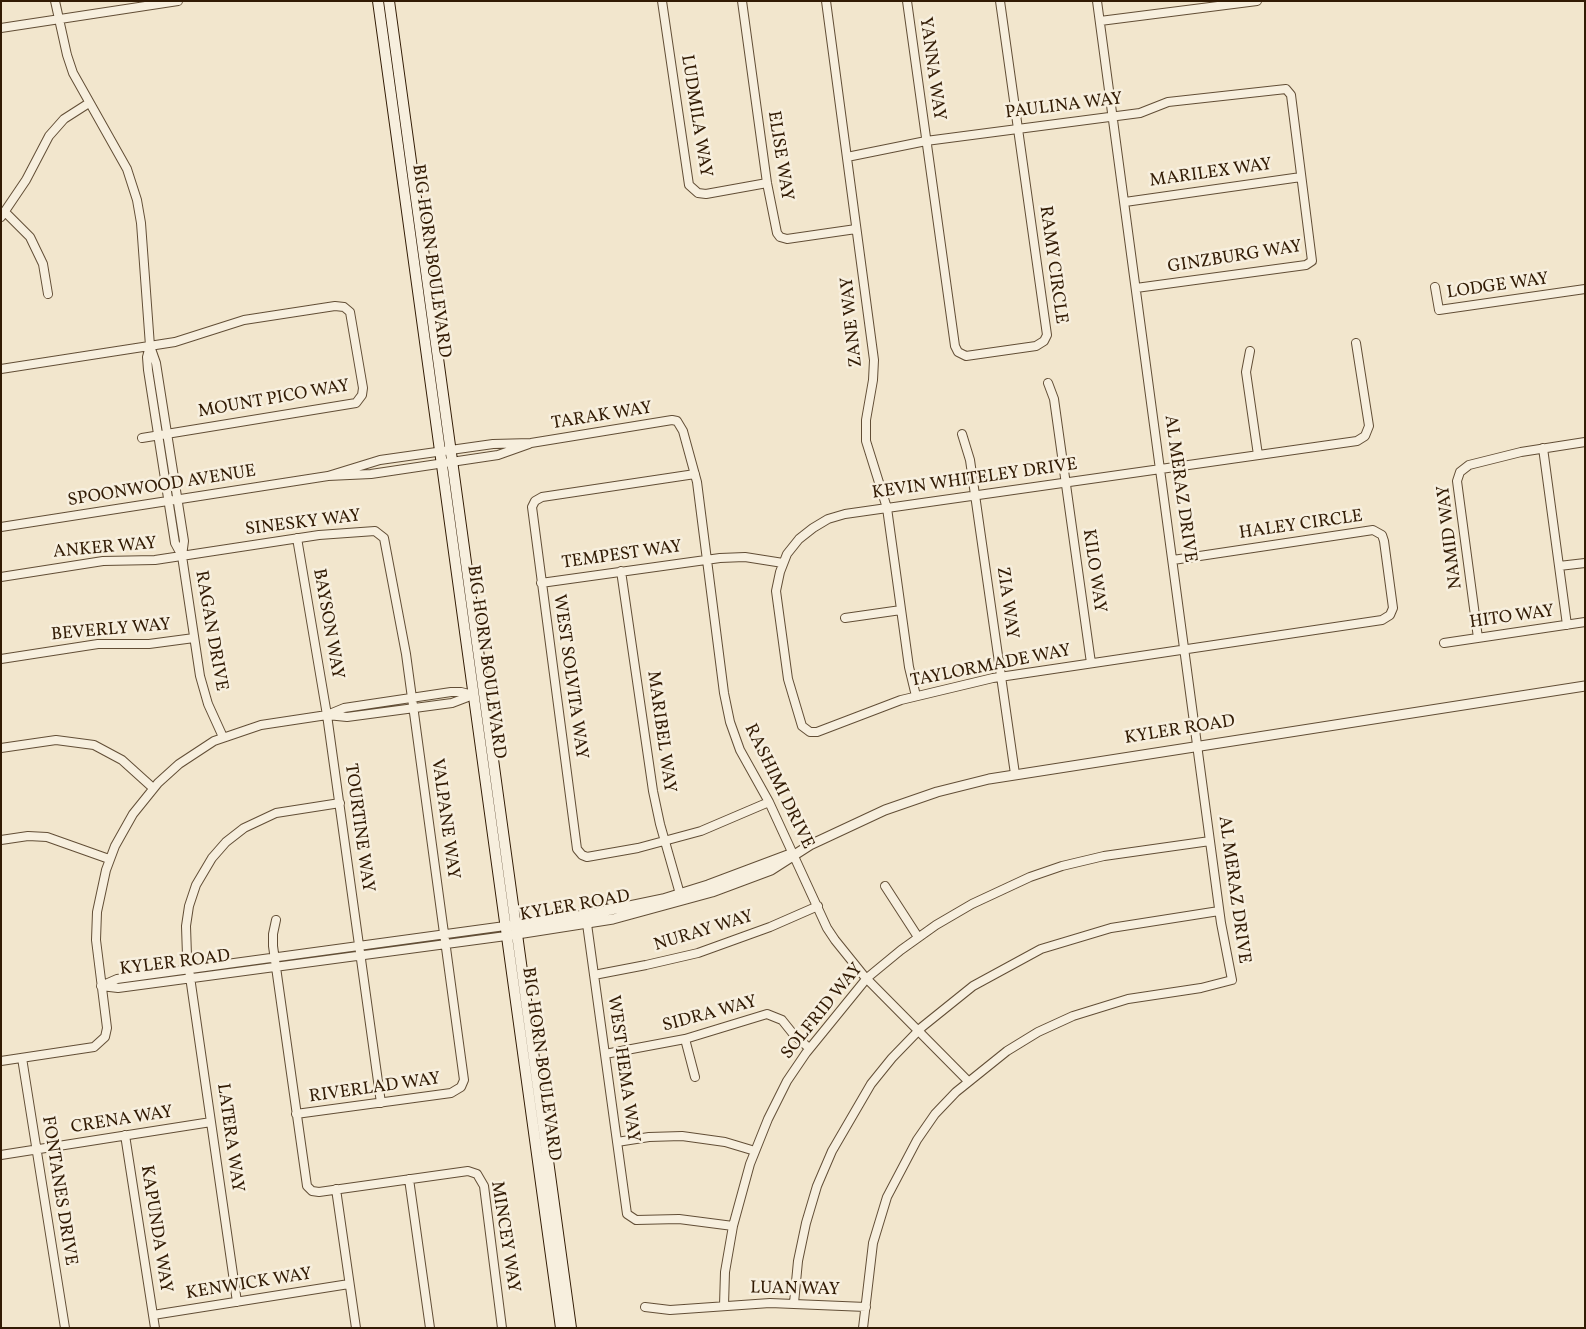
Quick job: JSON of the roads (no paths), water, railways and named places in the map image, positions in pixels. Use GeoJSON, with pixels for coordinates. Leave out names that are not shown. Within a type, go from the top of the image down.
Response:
{"type":"FeatureCollection","features":[{"type":"Feature","properties":{"kind":"main road","name":"BIG HORN BOULEVARD"},"geometry":{"type":"LineString","coordinates":[[378,1],[445,451]]}},
{"type":"Feature","properties":{"kind":"main road","name":"BIG HORN BOULEVARD"},"geometry":{"type":"LineString","coordinates":[[389,1],[445,451],[473,696],[571,1328]]}},
{"type":"Feature","properties":{"kind":"main road","name":"BIG HORN BOULEVARD"},"geometry":{"type":"LineString","coordinates":[[446,463],[510,930],[561,1328]]}},
{"type":"Feature","properties":{"kind":"street"},"geometry":{"type":"LineString","coordinates":[[55,1],[70,64],[89,103],[127,170],[137,200],[141,223],[150,346],[147,364],[168,501]]}},
{"type":"Feature","properties":{"kind":"street"},"geometry":{"type":"LineString","coordinates":[[1,28],[178,1]]}},
{"type":"Feature","properties":{"kind":"street","name":"LUDMILA WAY"},"geometry":{"type":"LineString","coordinates":[[662,1],[689,185],[698,193],[706,194],[767,183]]}},
{"type":"Feature","properties":{"kind":"street","name":"ELISE WAY"},"geometry":{"type":"LineString","coordinates":[[742,1],[767,183],[776,230],[780,237],[786,239],[856,229]]}},
{"type":"Feature","properties":{"kind":"street","name":"ZANE WAY"},"geometry":{"type":"LineString","coordinates":[[826,1],[874,360],[873,380],[866,420],[866,441],[887,508],[910,667],[916,696]]}},
{"type":"Feature","properties":{"kind":"street","name":"YANNA WAY"},"geometry":{"type":"LineString","coordinates":[[907,1],[926,141]]}},
{"type":"Feature","properties":{"kind":"street"},"geometry":{"type":"LineString","coordinates":[[1000,1],[1018,129]]}},
{"type":"Feature","properties":{"kind":"street","name":"AL MERAZ DRIVE"},"geometry":{"type":"LineString","coordinates":[[968,1081],[1021,1042],[1082,1012],[1128,999],[1201,988],[1232,980],[1219,911],[1098,1]]}},
{"type":"Feature","properties":{"kind":"street"},"geometry":{"type":"LineString","coordinates":[[1100,21],[1257,1]]}},
{"type":"Feature","properties":{"kind":"street","name":"PAULINA WAY"},"geometry":{"type":"LineString","coordinates":[[846,157],[926,141],[1140,113],[1168,102],[1286,89]]}},
{"type":"Feature","properties":{"kind":"street","name":"GINZBURG WAY"},"geometry":{"type":"LineString","coordinates":[[1136,288],[1309,264],[1312,261],[1291,94],[1286,89]]}},
{"type":"Feature","properties":{"kind":"street"},"geometry":{"type":"LineString","coordinates":[[48,294],[43,264],[30,237],[3,215],[26,180],[49,136],[64,118],[89,103]]}},
{"type":"Feature","properties":{"kind":"street","name":"RAMY CIRCLE"},"geometry":{"type":"LineString","coordinates":[[926,141],[955,346],[958,352],[966,356],[1036,346],[1044,341],[1047,335],[1018,129]]}},
{"type":"Feature","properties":{"kind":"street","name":"MARILEX WAY"},"geometry":{"type":"LineString","coordinates":[[1125,202],[1301,176]]}},
{"type":"Feature","properties":{"kind":"street","name":"LODGE WAY"},"geometry":{"type":"LineString","coordinates":[[1435,287],[1438,310],[1585,289]]}},
{"type":"Feature","properties":{"kind":"street","name":"MOUNT PICO WAY"},"geometry":{"type":"LineString","coordinates":[[1,370],[191,338],[244,320],[335,306],[347,309],[352,318],[363,388],[362,395],[356,403],[142,438]]}},
{"type":"Feature","properties":{"kind":"street","name":"KEVIN WHITELEY DRIVE"},"geometry":{"type":"LineString","coordinates":[[807,731],[802,726],[794,703],[784,657],[776,591],[783,562],[799,539],[820,523],[845,514],[1357,441],[1363,438],[1368,429],[1369,422],[1356,343]]}},
{"type":"Feature","properties":{"kind":"street"},"geometry":{"type":"LineString","coordinates":[[150,346],[156,363],[177,500]]}},
{"type":"Feature","properties":{"kind":"street"},"geometry":{"type":"LineString","coordinates":[[1250,351],[1246,372],[1258,455]]}},
{"type":"Feature","properties":{"kind":"street","name":"KILO WAY"},"geometry":{"type":"LineString","coordinates":[[1048,383],[1054,399],[1090,663]]}},
{"type":"Feature","properties":{"kind":"street","name":"TARAK WAY"},"geometry":{"type":"LineString","coordinates":[[446,463],[498,455],[531,444],[672,420],[677,422]]}},
{"type":"Feature","properties":{"kind":"street","name":"RASHIMI DRIVE"},"geometry":{"type":"LineString","coordinates":[[677,422],[683,431],[695,474],[724,693],[730,722],[740,750],[769,802],[827,928],[844,952],[867,978],[968,1081]]}},
{"type":"Feature","properties":{"kind":"street","name":"ZIA WAY"},"geometry":{"type":"LineString","coordinates":[[962,434],[970,460],[976,495],[1015,774]]}},
{"type":"Feature","properties":{"kind":"street","name":"NAMID WAY"},"geometry":{"type":"LineString","coordinates":[[1478,638],[1457,481],[1458,475],[1468,465],[1543,448],[1585,442]]}},
{"type":"Feature","properties":{"kind":"street","name":"TARAK WAY"},"geometry":{"type":"LineString","coordinates":[[445,451],[493,444],[531,444]]}},
{"type":"Feature","properties":{"kind":"street"},"geometry":{"type":"LineString","coordinates":[[1543,448],[1567,625]]}},
{"type":"Feature","properties":{"kind":"street","name":"SPOONWOOD AVENUE"},"geometry":{"type":"LineString","coordinates":[[328,476],[374,462],[445,451]]}},
{"type":"Feature","properties":{"kind":"street","name":"SPOONWOOD AVENUE"},"geometry":{"type":"LineString","coordinates":[[1,528],[328,476],[370,474],[446,463]]}},
{"type":"Feature","properties":{"kind":"street","name":"WEST SOLVITA WAY"},"geometry":{"type":"LineString","coordinates":[[665,842],[590,857],[580,854],[577,849],[531,510],[533,504],[542,497],[695,474]]}},
{"type":"Feature","properties":{"kind":"street","name":"RAGAN DRIVE"},"geometry":{"type":"LineString","coordinates":[[177,500],[184,545],[182,556],[202,686],[223,738]]}},
{"type":"Feature","properties":{"kind":"street","name":"RAGAN DRIVE"},"geometry":{"type":"LineString","coordinates":[[168,501],[176,546],[182,556]]}},
{"type":"Feature","properties":{"kind":"street","name":"HALEY CIRCLE"},"geometry":{"type":"LineString","coordinates":[[1173,560],[1373,530],[1382,535],[1384,541],[1392,595],[1392,612],[1382,620],[1185,649]]}},
{"type":"Feature","properties":{"kind":"street","name":"SINESKY WAY"},"geometry":{"type":"LineString","coordinates":[[182,556],[297,538],[372,531],[383,536],[405,646],[412,698]]}},
{"type":"Feature","properties":{"kind":"street","name":"BAYSON WAY"},"geometry":{"type":"LineString","coordinates":[[297,538],[327,714]]}},
{"type":"Feature","properties":{"kind":"street","name":"ANKER WAY"},"geometry":{"type":"LineString","coordinates":[[1,577],[103,561],[146,561],[182,556]]}},
{"type":"Feature","properties":{"kind":"street","name":"TEMPEST WAY"},"geometry":{"type":"LineString","coordinates":[[541,583],[707,559],[745,558],[783,562]]}},
{"type":"Feature","properties":{"kind":"street"},"geometry":{"type":"LineString","coordinates":[[1559,566],[1585,563]]}},
{"type":"Feature","properties":{"kind":"street","name":"MARIBEL WAY"},"geometry":{"type":"LineString","coordinates":[[621,571],[652,783],[665,842],[680,894]]}},
{"type":"Feature","properties":{"kind":"street"},"geometry":{"type":"LineString","coordinates":[[845,618],[902,610]]}},
{"type":"Feature","properties":{"kind":"street","name":"HITO WAY"},"geometry":{"type":"LineString","coordinates":[[1444,643],[1585,622]]}},
{"type":"Feature","properties":{"kind":"street","name":"BEVERLY WAY"},"geometry":{"type":"LineString","coordinates":[[1,659],[98,644],[149,644],[194,638]]}},
{"type":"Feature","properties":{"kind":"street","name":"TAYLORMADE WAY"},"geometry":{"type":"LineString","coordinates":[[807,731],[818,732],[861,714],[916,696],[1001,676],[1185,649]]}},
{"type":"Feature","properties":{"kind":"street","name":"KYLER ROAD"},"geometry":{"type":"LineString","coordinates":[[101,986],[118,988],[446,944],[615,910],[680,894],[793,854],[868,817],[911,800],[963,785],[1015,774],[1585,686]]}},
{"type":"Feature","properties":{"kind":"street"},"geometry":{"type":"LineString","coordinates":[[1,1061],[90,1047],[100,1043],[106,1037],[107,1028],[96,927],[99,897],[109,859],[126,824],[153,788],[190,755],[223,738],[261,724],[327,714],[344,708],[456,692],[473,696]]}},
{"type":"Feature","properties":{"kind":"street"},"geometry":{"type":"LineString","coordinates":[[327,714],[347,717],[458,702],[473,696]]}},
{"type":"Feature","properties":{"kind":"street","name":"VALPANE WAY"},"geometry":{"type":"LineString","coordinates":[[412,698],[446,944]]}},
{"type":"Feature","properties":{"kind":"street","name":"TOURTINE WAY"},"geometry":{"type":"LineString","coordinates":[[327,714],[382,1103]]}},
{"type":"Feature","properties":{"kind":"street"},"geometry":{"type":"LineString","coordinates":[[1,748],[56,740],[84,743],[104,749],[118,757],[153,788]]}},
{"type":"Feature","properties":{"kind":"street"},"geometry":{"type":"LineString","coordinates":[[665,842],[721,823],[769,802]]}},
{"type":"Feature","properties":{"kind":"street","name":"LATERA WAY"},"geometry":{"type":"LineString","coordinates":[[237,1302],[190,978],[186,936],[189,906],[201,876],[219,850],[239,832],[265,817],[288,810],[340,803]]}},
{"type":"Feature","properties":{"kind":"street"},"geometry":{"type":"LineString","coordinates":[[1,840],[28,836],[54,839],[109,859]]}},
{"type":"Feature","properties":{"kind":"street","name":"SOLFRID WAY"},"geometry":{"type":"LineString","coordinates":[[724,1305],[727,1256],[733,1226],[755,1151],[779,1097],[809,1048],[867,978],[918,937],[972,904],[1042,873],[1104,856],[1210,841]]}},
{"type":"Feature","properties":{"kind":"street","name":"KYLER ROAD"},"geometry":{"type":"LineString","coordinates":[[101,986],[117,978],[445,934],[587,924],[658,908],[719,890],[771,870],[793,854]]}},
{"type":"Feature","properties":{"kind":"street"},"geometry":{"type":"LineString","coordinates":[[885,886],[918,937]]}},
{"type":"Feature","properties":{"kind":"street","name":"NURAY WAY"},"geometry":{"type":"LineString","coordinates":[[594,975],[646,966],[698,953],[770,928],[818,906]]}},
{"type":"Feature","properties":{"kind":"street"},"geometry":{"type":"LineString","coordinates":[[794,1303],[798,1262],[806,1223],[817,1186],[832,1151],[871,1084],[918,1030],[973,986],[1041,950],[1111,928],[1219,911]]}},
{"type":"Feature","properties":{"kind":"street","name":"MINCEY WAY"},"geometry":{"type":"LineString","coordinates":[[276,920],[272,934],[274,957],[307,1186],[316,1192],[468,1171],[477,1174],[482,1179],[502,1328]]}},
{"type":"Feature","properties":{"kind":"street","name":"WEST HEMA WAY"},"geometry":{"type":"LineString","coordinates":[[587,924],[626,1211],[630,1217],[636,1220],[697,1220],[733,1226]]}},
{"type":"Feature","properties":{"kind":"street","name":"RIVERLAD WAY"},"geometry":{"type":"LineString","coordinates":[[296,1114],[451,1093],[458,1090],[463,1084],[464,1076],[446,944]]}},
{"type":"Feature","properties":{"kind":"street","name":"SIDRA WAY"},"geometry":{"type":"LineString","coordinates":[[605,1054],[685,1039],[771,1014],[782,1020],[794,1036],[809,1048]]}},
{"type":"Feature","properties":{"kind":"street"},"geometry":{"type":"LineString","coordinates":[[685,1039],[695,1077]]}},
{"type":"Feature","properties":{"kind":"street","name":"FONTANES DRIVE"},"geometry":{"type":"LineString","coordinates":[[22,1058],[65,1328]]}},
{"type":"Feature","properties":{"kind":"street"},"geometry":{"type":"LineString","coordinates":[[862,1328],[873,1243],[890,1190],[925,1127],[945,1103],[968,1081]]}},
{"type":"Feature","properties":{"kind":"street","name":"CRENA WAY"},"geometry":{"type":"LineString","coordinates":[[1,1155],[211,1122]]}},
{"type":"Feature","properties":{"kind":"street","name":"KAPUNDA WAY"},"geometry":{"type":"LineString","coordinates":[[125,1135],[155,1328]]}},
{"type":"Feature","properties":{"kind":"street"},"geometry":{"type":"LineString","coordinates":[[617,1142],[649,1137],[682,1136],[725,1142],[755,1151]]}},
{"type":"Feature","properties":{"kind":"street"},"geometry":{"type":"LineString","coordinates":[[409,1179],[430,1328]]}},
{"type":"Feature","properties":{"kind":"street"},"geometry":{"type":"LineString","coordinates":[[336,1190],[356,1328]]}},
{"type":"Feature","properties":{"kind":"street","name":"KENWICK WAY"},"geometry":{"type":"LineString","coordinates":[[153,1315],[350,1284]]}},
{"type":"Feature","properties":{"kind":"street","name":"LUAN WAY"},"geometry":{"type":"LineString","coordinates":[[645,1307],[670,1310],[724,1305],[794,1303],[866,1307]]}}]}
